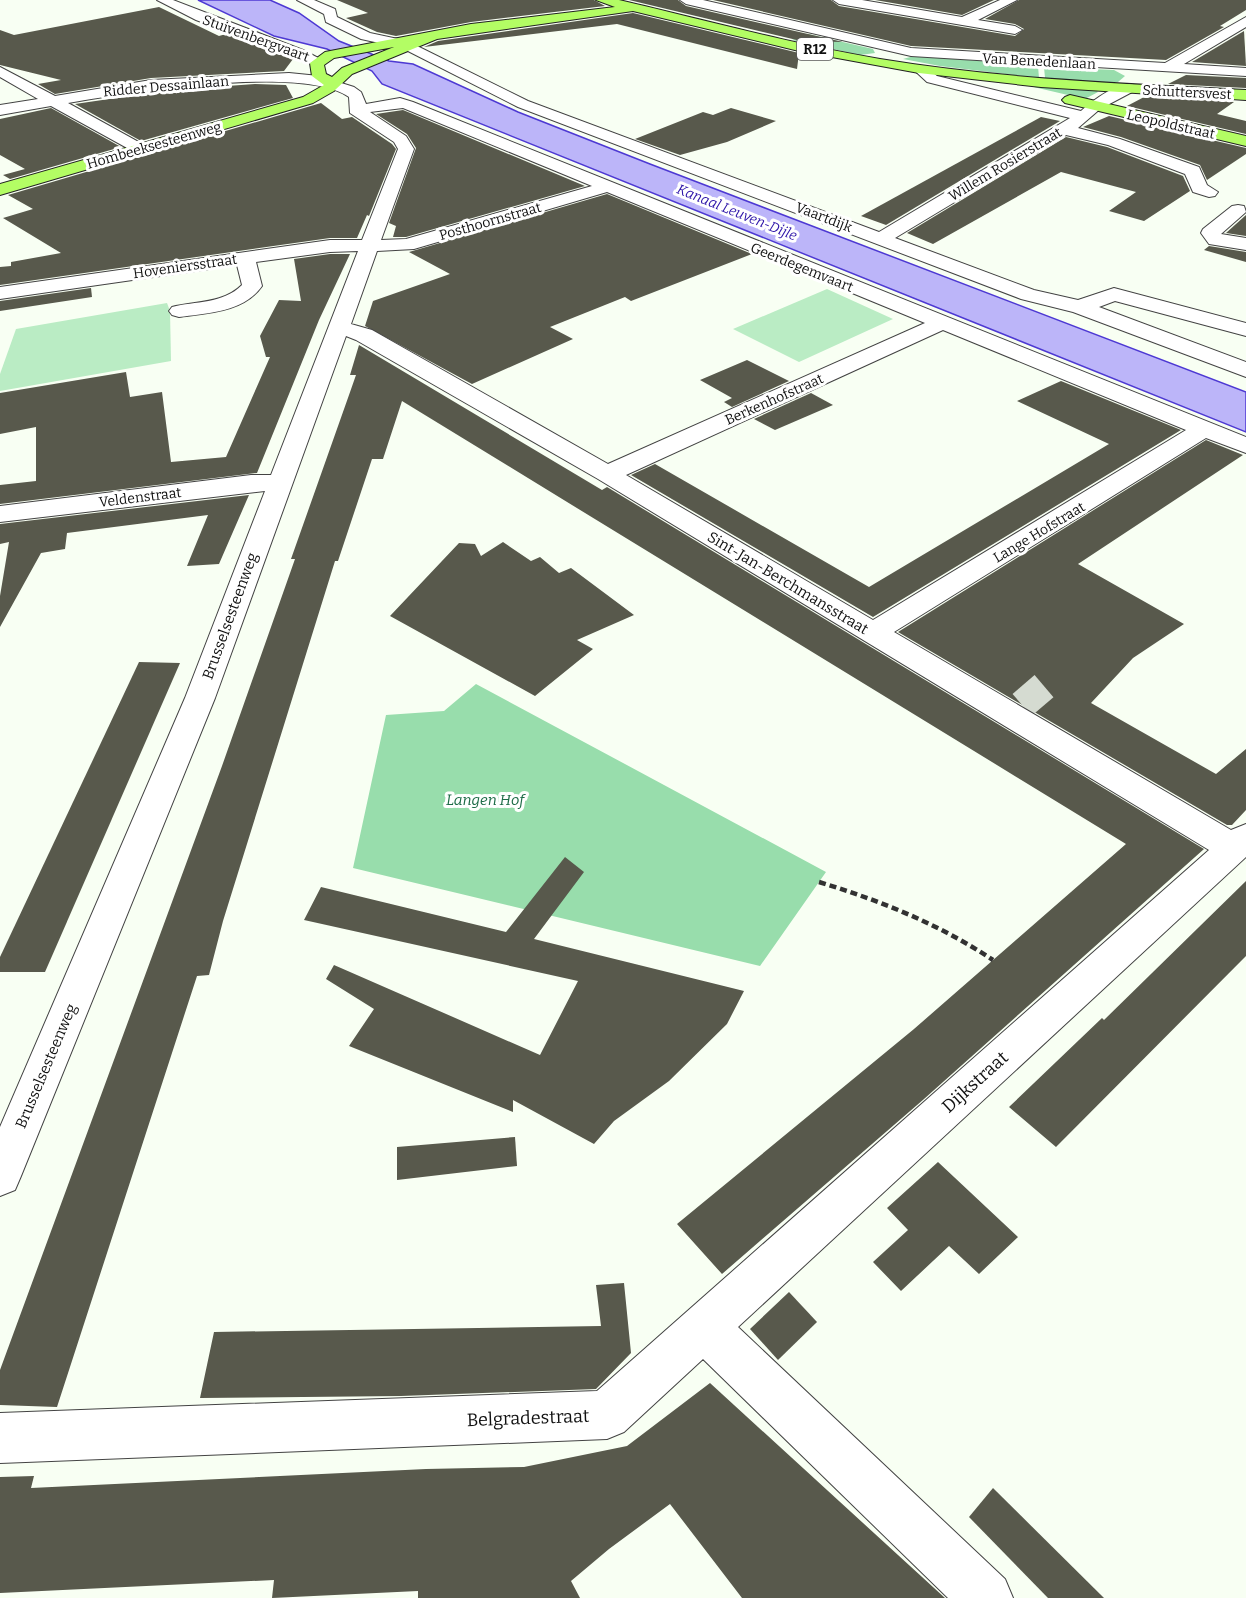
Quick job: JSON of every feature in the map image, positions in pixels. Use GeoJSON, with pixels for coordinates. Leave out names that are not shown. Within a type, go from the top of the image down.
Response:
{"type":"FeatureCollection","features":[{"type":"Feature","properties":{"kind":"main road"},"geometry":{"type":"LineString","coordinates":[[555,16],[604,0]]}},
{"type":"Feature","properties":{"kind":"main road","name":"R12"},"geometry":{"type":"LineString","coordinates":[[604,0],[650,10]]}},
{"type":"Feature","properties":{"kind":"main road"},"geometry":{"type":"LineString","coordinates":[[333,84],[319,76],[322,59],[369,46],[396,47],[431,37],[555,16],[650,10]]}},
{"type":"Feature","properties":{"kind":"main road","name":"Van Benedenlaan"},"geometry":{"type":"LineString","coordinates":[[650,10],[892,65],[968,75],[1129,88]]}},
{"type":"Feature","properties":{"kind":"main road","name":"Hombeeksesteenweg"},"geometry":{"type":"LineString","coordinates":[[0,190],[308,100],[333,84],[347,71],[396,47]]}},
{"type":"Feature","properties":{"kind":"main road","name":"Van Benedenlaan"},"geometry":{"type":"LineString","coordinates":[[968,75],[1090,111]]}},
{"type":"Feature","properties":{"kind":"main road","name":"Schuttersvest"},"geometry":{"type":"LineString","coordinates":[[1129,88],[1246,95]]}},
{"type":"Feature","properties":{"kind":"main road","name":"Leopoldstraat"},"geometry":{"type":"LineString","coordinates":[[1090,111],[1246,141]]}},
{"type":"Feature","properties":{"kind":"street","name":"Stuivenbergvaart"},"geometry":{"type":"LineString","coordinates":[[163,0],[200,18],[322,59]]}},
{"type":"Feature","properties":{"kind":"street","name":"Vaartdijk"},"geometry":{"type":"LineString","coordinates":[[303,0],[330,12],[331,19],[366,36],[396,47],[523,104],[1028,295],[1080,308],[1246,370]]}},
{"type":"Feature","properties":{"kind":"street","name":"Van Benedenlaan"},"geometry":{"type":"LineString","coordinates":[[686,0],[777,19],[911,52],[1167,68]]}},
{"type":"Feature","properties":{"kind":"street"},"geometry":{"type":"LineString","coordinates":[[839,0],[1015,30]]}},
{"type":"Feature","properties":{"kind":"street"},"geometry":{"type":"LineString","coordinates":[[895,49],[1011,0]]}},
{"type":"Feature","properties":{"kind":"street","name":"R12"},"geometry":{"type":"LineString","coordinates":[[704,23],[697,18],[704,12],[734,10]]}},
{"type":"Feature","properties":{"kind":"street"},"geometry":{"type":"LineString","coordinates":[[1167,68],[1246,21]]}},
{"type":"Feature","properties":{"kind":"street"},"geometry":{"type":"LineString","coordinates":[[862,59],[883,53],[883,49],[876,44]]}},
{"type":"Feature","properties":{"kind":"street","name":"Van Benedenlaan"},"geometry":{"type":"LineString","coordinates":[[892,65],[885,61],[886,57],[911,52]]}},
{"type":"Feature","properties":{"kind":"street"},"geometry":{"type":"LineString","coordinates":[[268,77],[285,75],[322,59]]}},
{"type":"Feature","properties":{"kind":"street","name":"Schuttersvest"},"geometry":{"type":"LineString","coordinates":[[1167,68],[1246,72]]}},
{"type":"Feature","properties":{"kind":"street","name":"Van Benedenlaan"},"geometry":{"type":"LineString","coordinates":[[920,69],[932,79],[1090,111]]}},
{"type":"Feature","properties":{"kind":"street"},"geometry":{"type":"LineString","coordinates":[[0,71],[138,149]]}},
{"type":"Feature","properties":{"kind":"street","name":"Ridder Dessainlaan"},"geometry":{"type":"LineString","coordinates":[[0,110],[151,84],[268,77],[310,78],[333,84]]}},
{"type":"Feature","properties":{"kind":"street","name":"Brusselsesteenweg"},"geometry":{"type":"LineString","coordinates":[[0,1176],[200,698],[337,327],[406,149],[400,139],[357,106],[356,95],[333,84]]}},
{"type":"Feature","properties":{"kind":"street","name":"Willem Rosierstraat"},"geometry":{"type":"LineString","coordinates":[[880,239],[1129,88]]}},
{"type":"Feature","properties":{"kind":"street","name":"Hombeeksesteenweg"},"geometry":{"type":"LineString","coordinates":[[308,100],[325,98],[357,106]]}},
{"type":"Feature","properties":{"kind":"street","name":"Geerdegemvaart"},"geometry":{"type":"LineString","coordinates":[[357,106],[400,103],[408,105],[1246,446]]}},
{"type":"Feature","properties":{"kind":"street"},"geometry":{"type":"LineString","coordinates":[[1064,129],[1114,142],[1193,171],[1199,188],[1209,192]]}},
{"type":"Feature","properties":{"kind":"street","name":"Posthoornstraat"},"geometry":{"type":"LineString","coordinates":[[371,244],[407,245],[607,187]]}},
{"type":"Feature","properties":{"kind":"street"},"geometry":{"type":"LineString","coordinates":[[1238,210],[1209,233],[1216,240],[1246,244]]}},
{"type":"Feature","properties":{"kind":"street","name":"Hoveniersstraat"},"geometry":{"type":"LineString","coordinates":[[0,293],[330,246],[371,244]]}},
{"type":"Feature","properties":{"kind":"street"},"geometry":{"type":"LineString","coordinates":[[179,311],[223,303],[248,292],[252,286],[245,258]]}},
{"type":"Feature","properties":{"kind":"street"},"geometry":{"type":"LineString","coordinates":[[1080,308],[1114,294],[1246,330]]}},
{"type":"Feature","properties":{"kind":"street","name":"Berkenhofstraat"},"geometry":{"type":"LineString","coordinates":[[607,474],[941,323]]}},
{"type":"Feature","properties":{"kind":"street","name":"Sint-Jan-Berchmansstraat"},"geometry":{"type":"LineString","coordinates":[[337,327],[364,335],[607,474],[871,634],[1016,710],[1240,843]]}},
{"type":"Feature","properties":{"kind":"street","name":"Lange Hofstraat"},"geometry":{"type":"LineString","coordinates":[[871,634],[1205,429]]}},
{"type":"Feature","properties":{"kind":"street","name":"Veldenstraat"},"geometry":{"type":"LineString","coordinates":[[0,514],[250,483],[280,483]]}},
{"type":"Feature","properties":{"kind":"street","name":"Dijkstraat"},"geometry":{"type":"LineString","coordinates":[[704,1327],[1240,843]]}},
{"type":"Feature","properties":{"kind":"street"},"geometry":{"type":"LineString","coordinates":[[704,1327],[986,1598]]}},
{"type":"Feature","properties":{"kind":"street","name":"Belgradestraat"},"geometry":{"type":"LineString","coordinates":[[0,1438],[607,1415],[704,1327]]}},
{"type":"Feature","properties":{"kind":"path"},"geometry":{"type":"LineString","coordinates":[[819,882],[879,900],[971,945],[993,960]]}},
{"type":"Feature","properties":{"kind":"green space"},"geometry":{"type":"Polygon","coordinates":[[[808,34],[873,49],[875,53],[860,55],[792,40],[808,34]]]}},
{"type":"Feature","properties":{"kind":"green space"},"geometry":{"type":"Polygon","coordinates":[[[914,56],[1035,65],[1038,66],[1039,78],[940,66],[903,59],[914,56]]]}},
{"type":"Feature","properties":{"kind":"green space"},"geometry":{"type":"Polygon","coordinates":[[[1044,67],[1114,70],[1125,76],[1118,82],[1110,83],[1049,79],[1045,78],[1044,67]]]}},
{"type":"Feature","properties":{"kind":"green space"},"geometry":{"type":"Polygon","coordinates":[[[1025,85],[1096,90],[1098,92],[1085,99],[1025,85]]]}},
{"type":"Feature","properties":{"kind":"green space"},"geometry":{"type":"Polygon","coordinates":[[[827,289],[893,319],[799,362],[733,329],[827,289]]]}},
{"type":"Feature","properties":{"kind":"green space"},"geometry":{"type":"Polygon","coordinates":[[[167,303],[170,311],[171,361],[0,391],[0,374],[16,329],[167,303]]]}},
{"type":"Feature","properties":{"kind":"green space","name":"Langen Hof"},"geometry":{"type":"Polygon","coordinates":[[[476,684],[826,872],[760,966],[353,868],[386,715],[444,711],[476,684]]]}},
{"type":"Feature","properties":{"kind":"water","name":"Kanaal Leuven-Dijle"},"geometry":{"type":"Polygon","coordinates":[[[198,0],[270,0],[299,13],[339,41],[389,61],[413,64],[518,112],[650,164],[1246,392],[1246,432],[382,84],[372,71],[327,49],[274,36],[198,0]]]}},
{"type":"Feature","properties":{"kind":"building"},"geometry":{"type":"Polygon","coordinates":[[[337,0],[594,0],[605,6],[471,22],[396,36],[377,32],[346,18],[368,13],[337,0]]]}},
{"type":"Feature","properties":{"kind":"building"},"geometry":{"type":"Polygon","coordinates":[[[629,0],[678,0],[686,6],[843,42],[801,41],[629,0]]]}},
{"type":"Feature","properties":{"kind":"building"},"geometry":{"type":"Polygon","coordinates":[[[713,0],[831,0],[839,6],[1015,36],[1024,29],[1015,24],[985,19],[1019,0],[1246,0],[1246,10],[1220,26],[1224,27],[1166,60],[911,46],[713,0]]]}},
{"type":"Feature","properties":{"kind":"building"},"geometry":{"type":"Polygon","coordinates":[[[875,0],[994,0],[962,15],[875,0]]]}},
{"type":"Feature","properties":{"kind":"building"},"geometry":{"type":"Polygon","coordinates":[[[159,7],[219,36],[226,34],[293,59],[284,71],[151,78],[55,94],[38,84],[61,80],[0,65],[0,30],[14,35],[159,7]]]}},
{"type":"Feature","properties":{"kind":"building"},"geometry":{"type":"Polygon","coordinates":[[[633,13],[799,53],[797,69],[617,24],[424,47],[438,41],[633,13]]]}},
{"type":"Feature","properties":{"kind":"building"},"geometry":{"type":"Polygon","coordinates":[[[1244,31],[1246,66],[1192,62],[1244,31]]]}},
{"type":"Feature","properties":{"kind":"building"},"geometry":{"type":"Polygon","coordinates":[[[1186,75],[1246,78],[1246,88],[1168,84],[1186,75]]]}},
{"type":"Feature","properties":{"kind":"building"},"geometry":{"type":"Polygon","coordinates":[[[255,84],[286,85],[293,98],[141,141],[75,104],[171,90],[255,84]]]}},
{"type":"Feature","properties":{"kind":"building"},"geometry":{"type":"Polygon","coordinates":[[[1146,96],[1234,102],[1217,114],[1246,121],[1246,134],[1127,106],[1146,96]]]}},
{"type":"Feature","properties":{"kind":"building"},"geometry":{"type":"Polygon","coordinates":[[[321,103],[342,119],[352,117],[396,149],[369,216],[367,215],[357,238],[330,238],[0,285],[0,267],[11,266],[11,262],[61,253],[3,218],[33,209],[8,195],[321,103]]]}},
{"type":"Feature","properties":{"kind":"building"},"geometry":{"type":"Polygon","coordinates":[[[51,108],[121,147],[10,179],[3,175],[25,169],[0,155],[0,119],[51,108]]]}},
{"type":"Feature","properties":{"kind":"building"},"geometry":{"type":"Polygon","coordinates":[[[731,108],[776,121],[727,142],[680,155],[635,139],[703,112],[713,115],[731,108]]]}},
{"type":"Feature","properties":{"kind":"building"},"geometry":{"type":"Polygon","coordinates":[[[403,110],[585,186],[406,237],[393,237],[396,226],[389,223],[416,148],[407,134],[376,114],[403,110]]]}},
{"type":"Feature","properties":{"kind":"building"},"geometry":{"type":"Polygon","coordinates":[[[1109,116],[1246,148],[1246,154],[1207,180],[1200,165],[1121,137],[1083,127],[1109,116]]]}},
{"type":"Feature","properties":{"kind":"building"},"geometry":{"type":"Polygon","coordinates":[[[1041,117],[1060,121],[886,225],[861,216],[1041,117]]]}},
{"type":"Feature","properties":{"kind":"building"},"geometry":{"type":"Polygon","coordinates":[[[1066,137],[1107,147],[1183,176],[1190,191],[1144,221],[1109,211],[1136,192],[1061,172],[933,244],[907,233],[1066,137]]]}},
{"type":"Feature","properties":{"kind":"building"},"geometry":{"type":"Polygon","coordinates":[[[607,194],[752,254],[631,301],[625,297],[550,327],[573,339],[472,384],[365,326],[373,301],[450,274],[409,252],[607,194]]]}},
{"type":"Feature","properties":{"kind":"building"},"geometry":{"type":"Polygon","coordinates":[[[1246,215],[1246,236],[1226,233],[1246,215]]]}},
{"type":"Feature","properties":{"kind":"building"},"geometry":{"type":"Polygon","coordinates":[[[1209,246],[1246,252],[1246,262],[1204,250],[1209,246]]]}},
{"type":"Feature","properties":{"kind":"building"},"geometry":{"type":"Polygon","coordinates":[[[350,254],[319,320],[257,473],[0,504],[0,485],[36,481],[36,427],[0,434],[0,393],[126,372],[130,397],[162,392],[171,462],[226,457],[270,357],[266,357],[260,336],[279,300],[301,301],[294,259],[350,254]]]}},
{"type":"Feature","properties":{"kind":"building"},"geometry":{"type":"Polygon","coordinates":[[[91,288],[92,297],[0,311],[0,301],[91,288]]]}},
{"type":"Feature","properties":{"kind":"building"},"geometry":{"type":"Polygon","coordinates":[[[359,345],[602,490],[607,487],[1204,849],[924,1099],[722,1274],[677,1224],[914,1029],[1126,844],[402,401],[383,459],[372,459],[338,561],[335,561],[223,921],[209,975],[197,976],[57,1407],[0,1405],[0,1370],[222,766],[295,559],[291,559],[356,375],[350,375],[359,345]]]}},
{"type":"Feature","properties":{"kind":"building"},"geometry":{"type":"Polygon","coordinates":[[[747,360],[789,381],[732,407],[724,402],[732,398],[700,380],[747,360]]]}},
{"type":"Feature","properties":{"kind":"building"},"geometry":{"type":"Polygon","coordinates":[[[1061,381],[1181,430],[873,617],[631,475],[655,464],[869,587],[1109,444],[1017,401],[1061,381]]]}},
{"type":"Feature","properties":{"kind":"building"},"geometry":{"type":"Polygon","coordinates":[[[811,393],[833,405],[775,430],[754,419],[811,393]]]}},
{"type":"Feature","properties":{"kind":"building"},"geometry":{"type":"Polygon","coordinates":[[[1206,440],[1243,455],[1078,564],[1184,624],[1133,658],[1091,703],[1216,774],[1246,749],[1246,810],[1232,825],[1227,825],[898,632],[1206,440]]]}},
{"type":"Feature","properties":{"kind":"building"},"geometry":{"type":"Polygon","coordinates":[[[249,495],[219,564],[187,566],[208,515],[67,533],[65,549],[41,553],[0,627],[0,596],[9,542],[0,544],[0,524],[249,495]]]}},
{"type":"Feature","properties":{"kind":"building"},"geometry":{"type":"Polygon","coordinates":[[[503,542],[531,561],[540,557],[559,573],[571,568],[634,615],[577,640],[593,649],[535,696],[390,616],[459,543],[475,544],[481,556],[503,542]]]}},
{"type":"Feature","properties":{"kind":"building"},"geometry":{"type":"Polygon","coordinates":[[[139,662],[180,663],[45,972],[0,972],[0,957],[139,662]]]}},
{"type":"Feature","properties":{"kind":"building"},"geometry":{"type":"Polygon","coordinates":[[[565,857],[584,872],[534,939],[744,991],[727,1024],[669,1081],[614,1121],[594,1144],[513,1100],[513,1112],[349,1046],[374,1009],[326,979],[334,965],[540,1055],[578,981],[304,920],[321,887],[506,932],[565,857]]]}},
{"type":"Feature","properties":{"kind":"building"},"geometry":{"type":"Polygon","coordinates":[[[1246,881],[1246,956],[1056,1147],[1009,1107],[1102,1018],[1104,1020],[1246,881]]]}},
{"type":"Feature","properties":{"kind":"building"},"geometry":{"type":"Polygon","coordinates":[[[515,1137],[517,1166],[397,1180],[397,1147],[515,1137]]]}},
{"type":"Feature","properties":{"kind":"building"},"geometry":{"type":"Polygon","coordinates":[[[938,1162],[1018,1237],[979,1274],[949,1246],[901,1291],[873,1262],[908,1230],[887,1208],[938,1162]]]}},
{"type":"Feature","properties":{"kind":"building"},"geometry":{"type":"Polygon","coordinates":[[[624,1283],[631,1353],[596,1389],[401,1396],[200,1398],[214,1332],[601,1326],[596,1285],[624,1283]]]}},
{"type":"Feature","properties":{"kind":"building"},"geometry":{"type":"Polygon","coordinates":[[[789,1292],[817,1322],[778,1360],[750,1329],[789,1292]]]}},
{"type":"Feature","properties":{"kind":"building"},"geometry":{"type":"Polygon","coordinates":[[[710,1383],[945,1598],[742,1598],[670,1504],[609,1549],[571,1581],[580,1598],[418,1598],[418,1591],[272,1598],[274,1580],[0,1593],[0,1477],[34,1476],[31,1488],[426,1469],[524,1467],[627,1446],[710,1383]]]}},
{"type":"Feature","properties":{"kind":"building"},"geometry":{"type":"Polygon","coordinates":[[[993,1488],[1104,1598],[1048,1598],[969,1517],[993,1488]]]}},
{"type":"Feature","properties":{"kind":"tunnel"},"geometry":{"type":"LineString","coordinates":[[1022,705],[1050,681]]}}]}
